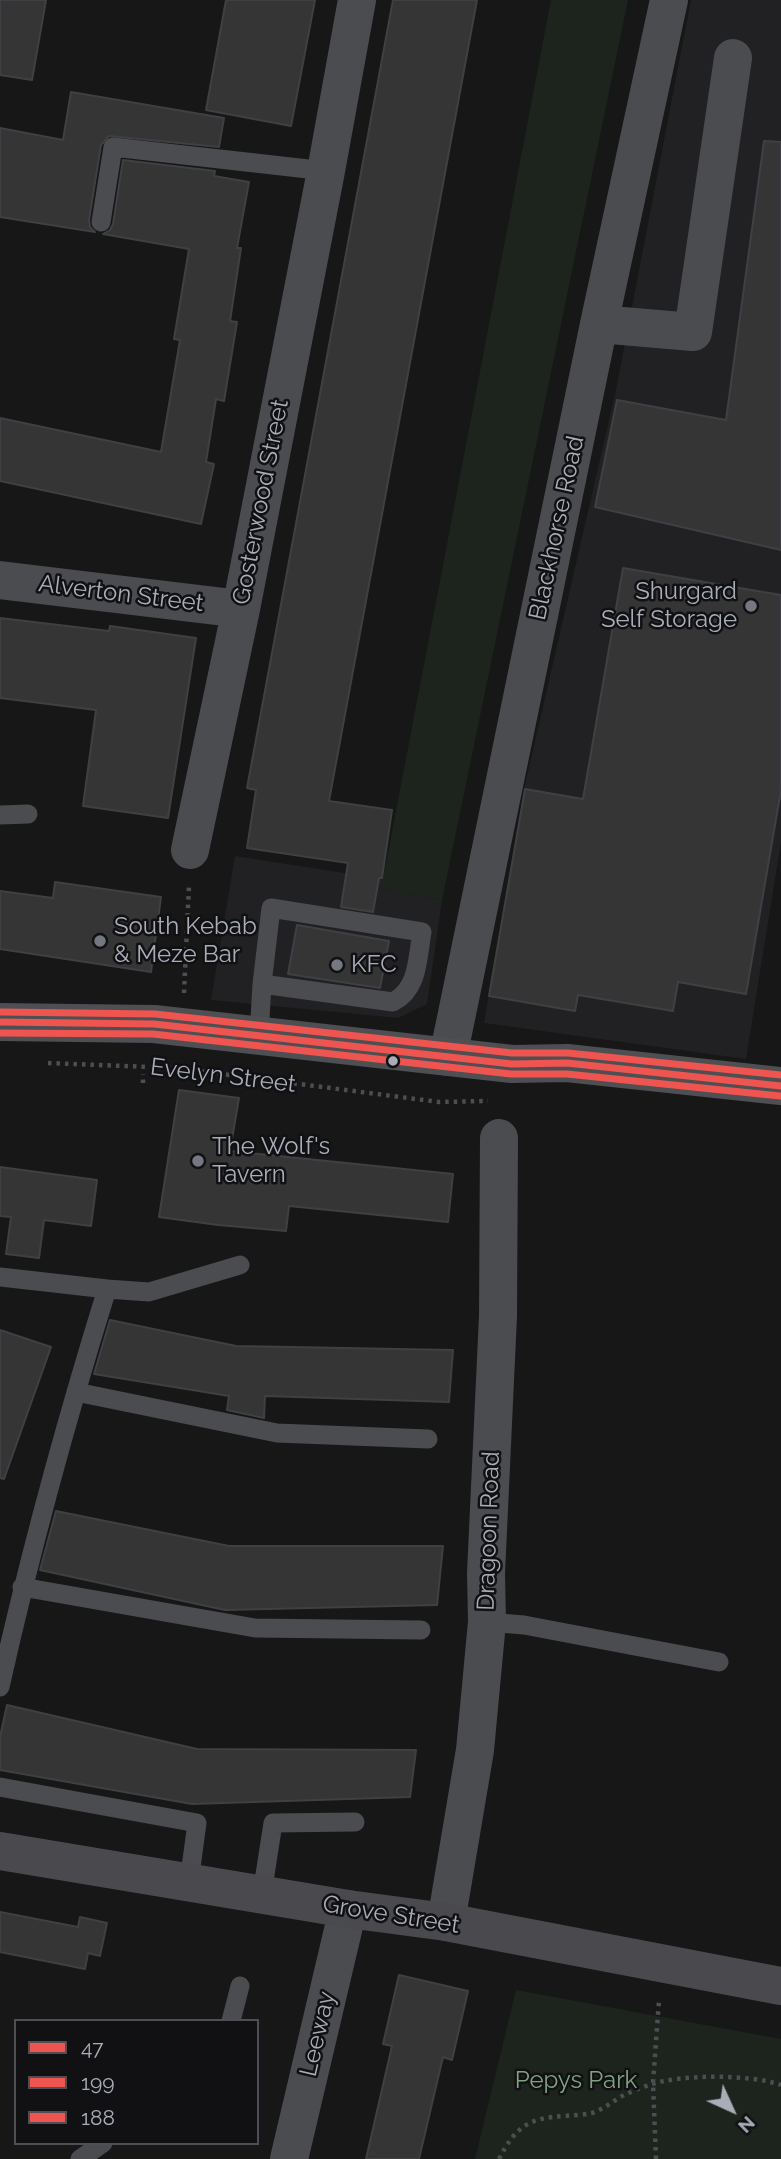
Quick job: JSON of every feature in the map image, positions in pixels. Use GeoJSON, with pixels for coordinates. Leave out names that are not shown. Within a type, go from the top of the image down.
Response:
{"type":"FeatureCollection","features":[{"type":"Feature","properties":{"kind":"main road","name":"Evelyn Street"},"geometry":{"type":"LineString","coordinates":[[0,1022],[153,1024],[512,1064],[567,1063],[781,1086]]}},
{"type":"Feature","properties":{"kind":"main road","name":"Grove Street"},"geometry":{"type":"LineString","coordinates":[[0,1851],[348,1909],[446,1922],[781,1986]]}},
{"type":"Feature","properties":{"kind":"street","name":"Gosterwood Street"},"geometry":{"type":"LineString","coordinates":[[190,850],[241,609],[326,171],[356,0]]}},
{"type":"Feature","properties":{"kind":"street","name":"Blackhorse Road"},"geometry":{"type":"LineString","coordinates":[[448,1057],[599,324],[669,0]]}},
{"type":"Feature","properties":{"kind":"street"},"geometry":{"type":"LineString","coordinates":[[599,324],[693,332],[733,58]]}},
{"type":"Feature","properties":{"kind":"street","name":"Alverton Street"},"geometry":{"type":"LineString","coordinates":[[0,580],[241,609]]}},
{"type":"Feature","properties":{"kind":"street","name":"Dragoon Road"},"geometry":{"type":"LineString","coordinates":[[446,1922],[475,1750],[486,1622],[498,1316],[499,1138]]}},
{"type":"Feature","properties":{"kind":"street","name":"Leeway"},"geometry":{"type":"LineString","coordinates":[[289,2159],[348,1909]]}},
{"type":"Feature","properties":{"kind":"lane"},"geometry":{"type":"LineString","coordinates":[[101,222],[113,147],[326,171]]}},
{"type":"Feature","properties":{"kind":"lane"},"geometry":{"type":"LineString","coordinates":[[0,815],[28,814]]}},
{"type":"Feature","properties":{"kind":"lane"},"geometry":{"type":"LineString","coordinates":[[259,1036],[262,985],[271,908],[422,932],[412,985],[405,995],[393,1002],[262,985]]}},
{"type":"Feature","properties":{"kind":"lane"},"geometry":{"type":"LineString","coordinates":[[0,1277],[149,1292],[240,1265]]}},
{"type":"Feature","properties":{"kind":"lane"},"geometry":{"type":"LineString","coordinates":[[0,1687],[8,1611],[22,1587],[107,1289]]}},
{"type":"Feature","properties":{"kind":"lane"},"geometry":{"type":"LineString","coordinates":[[76,1392],[277,1433],[428,1439]]}},
{"type":"Feature","properties":{"kind":"lane"},"geometry":{"type":"LineString","coordinates":[[22,1587],[255,1628],[421,1630]]}},
{"type":"Feature","properties":{"kind":"lane"},"geometry":{"type":"LineString","coordinates":[[486,1622],[524,1625],[719,1661]]}},
{"type":"Feature","properties":{"kind":"lane"},"geometry":{"type":"LineString","coordinates":[[0,1787],[197,1823],[189,1882]]}},
{"type":"Feature","properties":{"kind":"lane"},"geometry":{"type":"LineString","coordinates":[[262,1894],[273,1823],[355,1822]]}},
{"type":"Feature","properties":{"kind":"lane"},"geometry":{"type":"LineString","coordinates":[[232,2019],[240,1986]]}},
{"type":"Feature","properties":{"kind":"lane"},"geometry":{"type":"LineString","coordinates":[[80,2159],[100,2145]]}},
{"type":"Feature","properties":{"kind":"path"},"geometry":{"type":"LineString","coordinates":[[183,999],[190,850]]}},
{"type":"Feature","properties":{"kind":"path","name":"Evelyn Street"},"geometry":{"type":"LineString","coordinates":[[39,1062],[175,1068],[446,1103]]}},
{"type":"Feature","properties":{"kind":"path"},"geometry":{"type":"LineString","coordinates":[[143,1074],[143,1083]]}},
{"type":"Feature","properties":{"kind":"path"},"geometry":{"type":"LineString","coordinates":[[656,2159],[653,2083],[659,2002]]}},
{"type":"Feature","properties":{"kind":"path"},"geometry":{"type":"LineString","coordinates":[[499,2159],[511,2137],[525,2124],[546,2117],[590,2114],[653,2083],[705,2077],[748,2077],[781,2085]]}},
{"type":"Feature","properties":{"kind":"shaded area"},"geometry":{"type":"Polygon","coordinates":[[[691,0],[781,0],[781,842],[746,1059],[484,1023],[524,789],[616,390],[691,0]]]}},
{"type":"Feature","properties":{"kind":"shaded area"},"geometry":{"type":"Polygon","coordinates":[[[235,856],[383,879],[383,889],[442,900],[427,1004],[398,1018],[211,1000],[235,856]]]}},
{"type":"Feature","properties":{"kind":"green space"},"geometry":{"type":"Polygon","coordinates":[[[551,0],[628,0],[442,900],[382,889],[383,879],[551,0]]]}},
{"type":"Feature","properties":{"kind":"green space","name":"Pepys Park"},"geometry":{"type":"Polygon","coordinates":[[[516,1990],[781,2039],[781,2159],[475,2159],[516,1990]]]}},
{"type":"Feature","properties":{"kind":"building"},"geometry":{"type":"Polygon","coordinates":[[[0,0],[46,0],[32,80],[0,75],[0,0]]]}},
{"type":"Feature","properties":{"kind":"building"},"geometry":{"type":"Polygon","coordinates":[[[226,0],[315,0],[291,126],[206,110],[226,0]]]}},
{"type":"Feature","properties":{"kind":"building"},"geometry":{"type":"Polygon","coordinates":[[[393,0],[477,0],[329,801],[392,810],[382,878],[379,878],[373,912],[341,907],[348,863],[247,848],[256,790],[247,788],[393,0]]]}},
{"type":"Feature","properties":{"kind":"building"},"geometry":{"type":"Polygon","coordinates":[[[71,92],[224,118],[219,147],[109,136],[101,145],[89,220],[90,227],[95,232],[0,217],[0,128],[63,140],[71,92]]]}},
{"type":"Feature","properties":{"kind":"building"},"geometry":{"type":"Polygon","coordinates":[[[764,141],[781,142],[781,550],[595,507],[617,400],[726,420],[764,141]]]}},
{"type":"Feature","properties":{"kind":"building"},"geometry":{"type":"Polygon","coordinates":[[[123,160],[215,171],[214,176],[249,182],[237,248],[241,248],[230,321],[237,322],[224,401],[216,399],[206,462],[214,464],[201,524],[0,481],[0,418],[161,452],[180,340],[174,339],[189,249],[103,234],[110,230],[113,224],[123,160]]]}},
{"type":"Feature","properties":{"kind":"building","name":"Shurgard Self Storage"},"geometry":{"type":"Polygon","coordinates":[[[623,568],[781,595],[781,790],[746,994],[678,982],[673,1011],[578,995],[575,1011],[489,996],[525,789],[583,799],[623,568]]]}},
{"type":"Feature","properties":{"kind":"building"},"geometry":{"type":"Polygon","coordinates":[[[0,618],[109,631],[110,626],[196,638],[168,818],[83,806],[96,710],[0,698],[0,618]]]}},
{"type":"Feature","properties":{"kind":"building"},"geometry":{"type":"Polygon","coordinates":[[[55,882],[161,897],[151,972],[0,949],[0,891],[53,898],[55,882]]]}},
{"type":"Feature","properties":{"kind":"building","name":"KFC"},"geometry":{"type":"Polygon","coordinates":[[[297,925],[389,941],[380,988],[288,974],[297,925]]]}},
{"type":"Feature","properties":{"kind":"building"},"geometry":{"type":"Polygon","coordinates":[[[179,1090],[239,1098],[230,1151],[453,1174],[448,1222],[289,1206],[286,1231],[159,1217],[179,1090]]]}},
{"type":"Feature","properties":{"kind":"building"},"geometry":{"type":"Polygon","coordinates":[[[0,1167],[97,1180],[91,1226],[44,1220],[39,1258],[6,1254],[11,1217],[0,1216],[0,1167]]]}},
{"type":"Feature","properties":{"kind":"building"},"geometry":{"type":"Polygon","coordinates":[[[110,1320],[236,1346],[453,1350],[449,1402],[265,1396],[264,1418],[227,1410],[229,1396],[94,1374],[110,1320]]]}},
{"type":"Feature","properties":{"kind":"building"},"geometry":{"type":"Polygon","coordinates":[[[0,1330],[51,1347],[4,1479],[0,1478],[0,1330]]]}},
{"type":"Feature","properties":{"kind":"building"},"geometry":{"type":"Polygon","coordinates":[[[56,1511],[229,1546],[443,1546],[437,1605],[225,1610],[40,1570],[56,1511]]]}},
{"type":"Feature","properties":{"kind":"building"},"geometry":{"type":"Polygon","coordinates":[[[7,1705],[197,1749],[416,1750],[410,1797],[192,1804],[0,1770],[0,1737],[7,1705]]]}},
{"type":"Feature","properties":{"kind":"building"},"geometry":{"type":"Polygon","coordinates":[[[0,1912],[78,1927],[80,1917],[107,1923],[100,1956],[88,1953],[85,1969],[0,1952],[0,1912]]]}},
{"type":"Feature","properties":{"kind":"building"},"geometry":{"type":"Polygon","coordinates":[[[399,1975],[468,1991],[452,2060],[443,2057],[419,2159],[366,2159],[392,2046],[383,2044],[399,1975]]]}},
{"type":"Feature","properties":{"kind":"transit line","name":"188"},"geometry":{"type":"LineString","coordinates":[[0,1012],[155,1014],[512,1053],[568,1053],[781,1075]]}},
{"type":"Feature","properties":{"kind":"transit line","name":"47"},"geometry":{"type":"LineString","coordinates":[[0,1022],[154,1024],[512,1064],[567,1063],[781,1086]]}},
{"type":"Feature","properties":{"kind":"transit line","name":"199"},"geometry":{"type":"LineString","coordinates":[[0,1033],[153,1034],[511,1074],[567,1074],[780,1096]]}},
{"type":"Feature","properties":{"kind":"place","name":"Shurgard Self Storage"},"geometry":{"type":"Point","coordinates":[751,606]}},
{"type":"Feature","properties":{"kind":"place","name":"South Kebab & Meze Bar"},"geometry":{"type":"Point","coordinates":[100,941]}},
{"type":"Feature","properties":{"kind":"place","name":"KFC"},"geometry":{"type":"Point","coordinates":[337,965]}},
{"type":"Feature","properties":{"kind":"place","name":"The Wolf's Tavern"},"geometry":{"type":"Point","coordinates":[198,1161]}}]}
